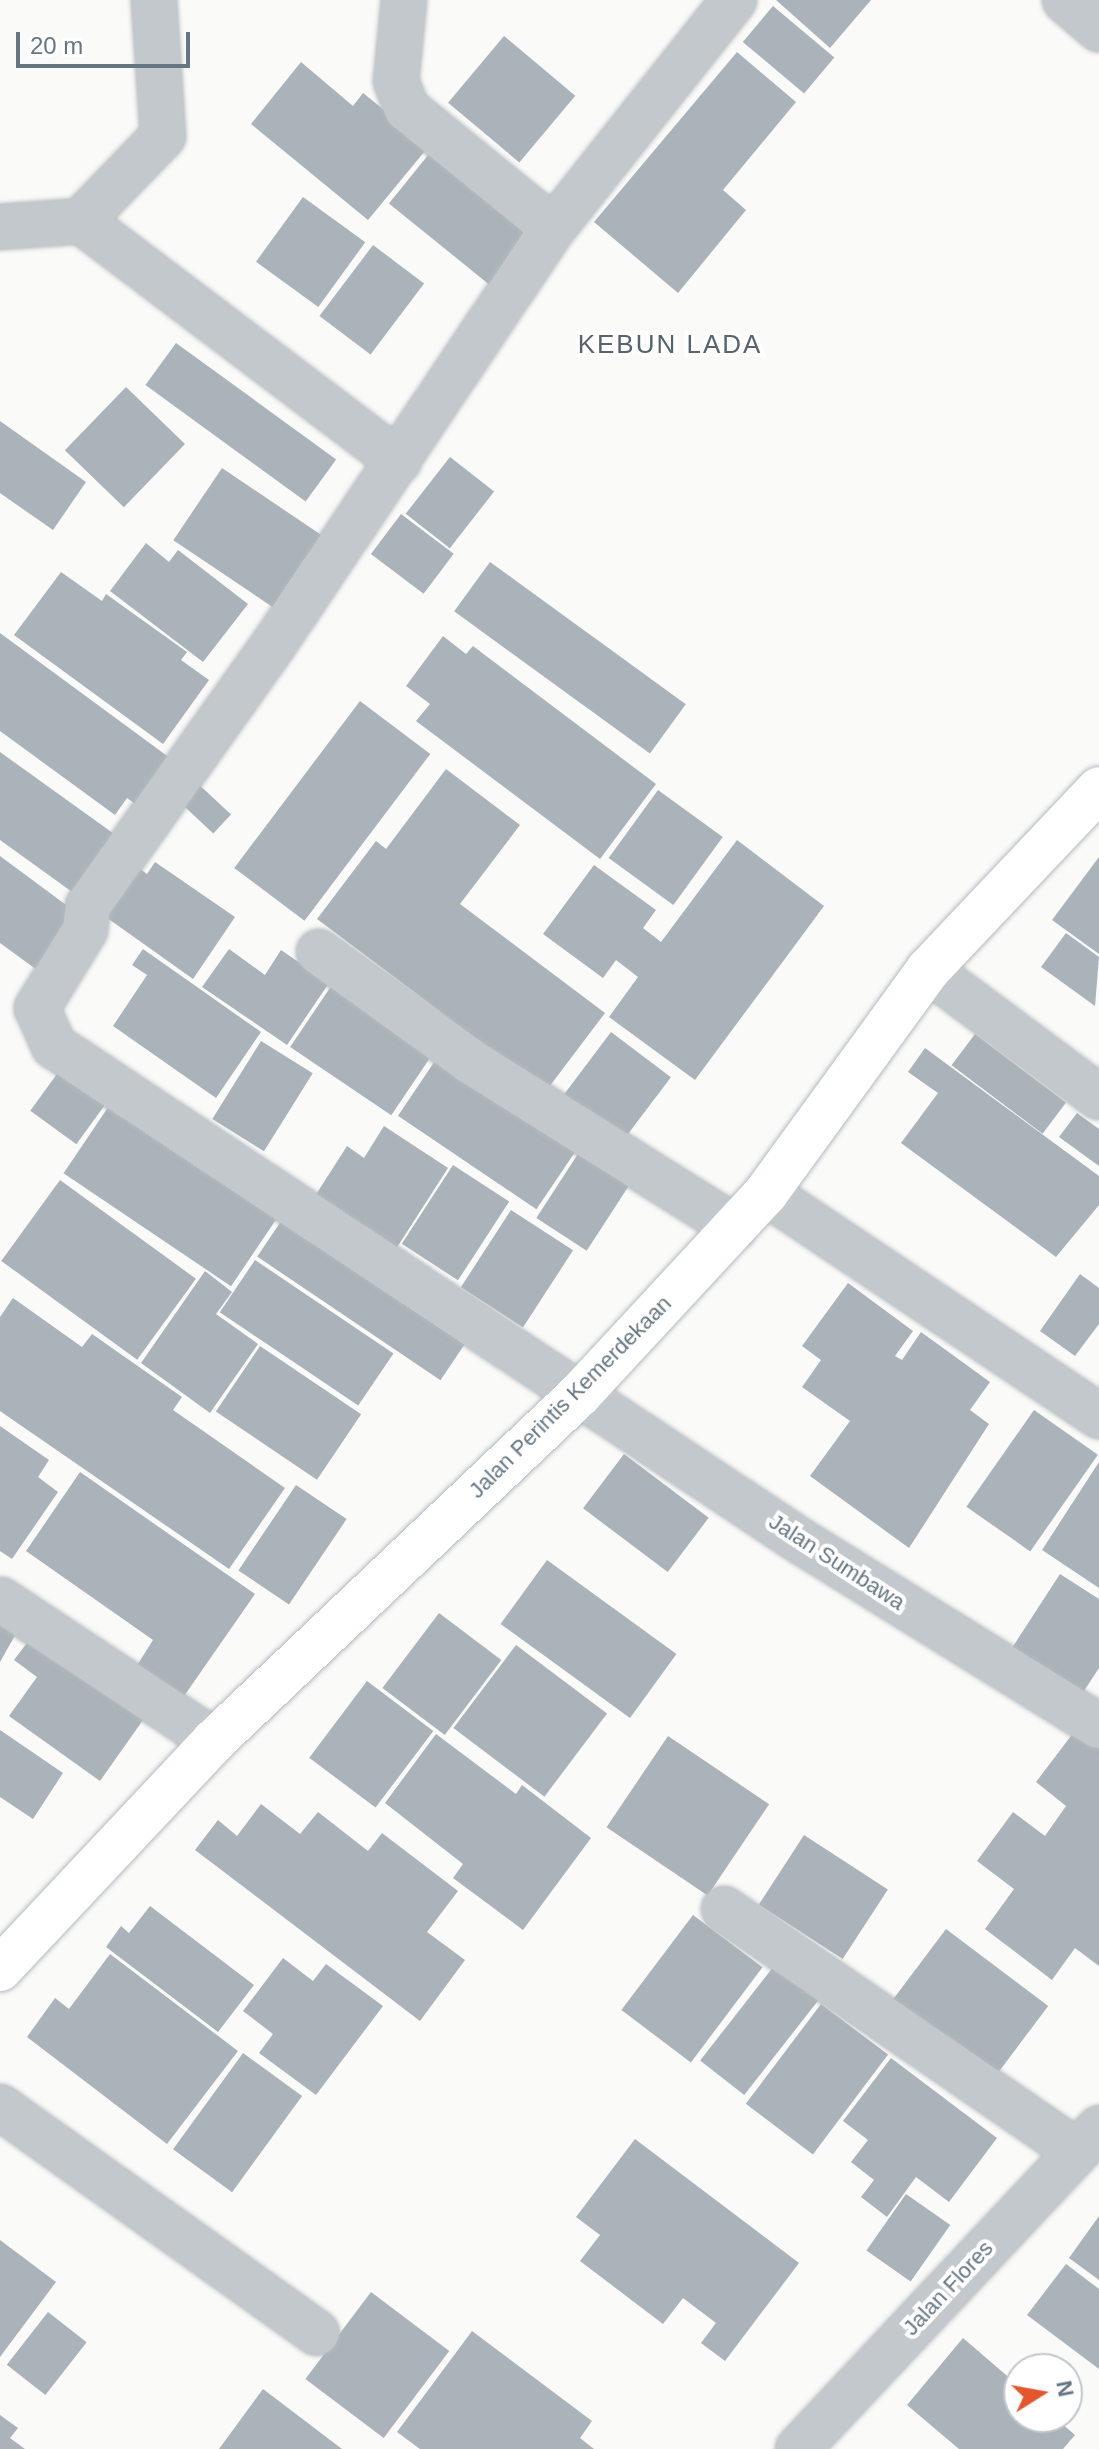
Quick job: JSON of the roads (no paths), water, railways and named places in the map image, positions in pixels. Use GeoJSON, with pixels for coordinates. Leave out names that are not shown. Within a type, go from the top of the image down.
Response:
{"type":"FeatureCollection","features":[{"type":"Feature","properties":{"kind":"street"},"geometry":{"type":"LineString","coordinates":[[81,221],[163,136],[154,0]]}},
{"type":"Feature","properties":{"kind":"street"},"geometry":{"type":"LineString","coordinates":[[404,0],[396,81],[407,109],[553,228]]}},
{"type":"Feature","properties":{"kind":"street"},"geometry":{"type":"LineString","coordinates":[[0,227],[81,221],[398,461],[553,228],[734,0]]}},
{"type":"Feature","properties":{"kind":"street"},"geometry":{"type":"LineString","coordinates":[[1065,0],[1099,29]]}},
{"type":"Feature","properties":{"kind":"street","name":"Jalan Sumbawa"},"geometry":{"type":"LineString","coordinates":[[398,461],[88,906],[85,930],[37,1008],[54,1046],[579,1395],[1099,1726]]}},
{"type":"Feature","properties":{"kind":"street","name":"Jalan Perintis Kemerdekaan"},"geometry":{"type":"LineString","coordinates":[[0,1969],[214,1741],[579,1395],[766,1193],[928,970],[1099,789]]}},
{"type":"Feature","properties":{"kind":"street"},"geometry":{"type":"LineString","coordinates":[[319,952],[470,1061],[735,1227]]}},
{"type":"Feature","properties":{"kind":"street"},"geometry":{"type":"LineString","coordinates":[[928,970],[1099,1097]]}},
{"type":"Feature","properties":{"kind":"street"},"geometry":{"type":"LineString","coordinates":[[766,1193],[1099,1416]]}},
{"type":"Feature","properties":{"kind":"street"},"geometry":{"type":"LineString","coordinates":[[1,1600],[214,1741]]}},
{"type":"Feature","properties":{"kind":"street"},"geometry":{"type":"LineString","coordinates":[[724,1909],[1088,2139]]}},
{"type":"Feature","properties":{"kind":"street"},"geometry":{"type":"LineString","coordinates":[[0,2107],[317,2333]]}},
{"type":"Feature","properties":{"kind":"street","name":"Jalan Flores"},"geometry":{"type":"LineString","coordinates":[[798,2449],[1088,2139]]}},
{"type":"Feature","properties":{"kind":"district","name":"KEBUN LADA"},"geometry":{"type":"Point","coordinates":[670,345]}}]}
